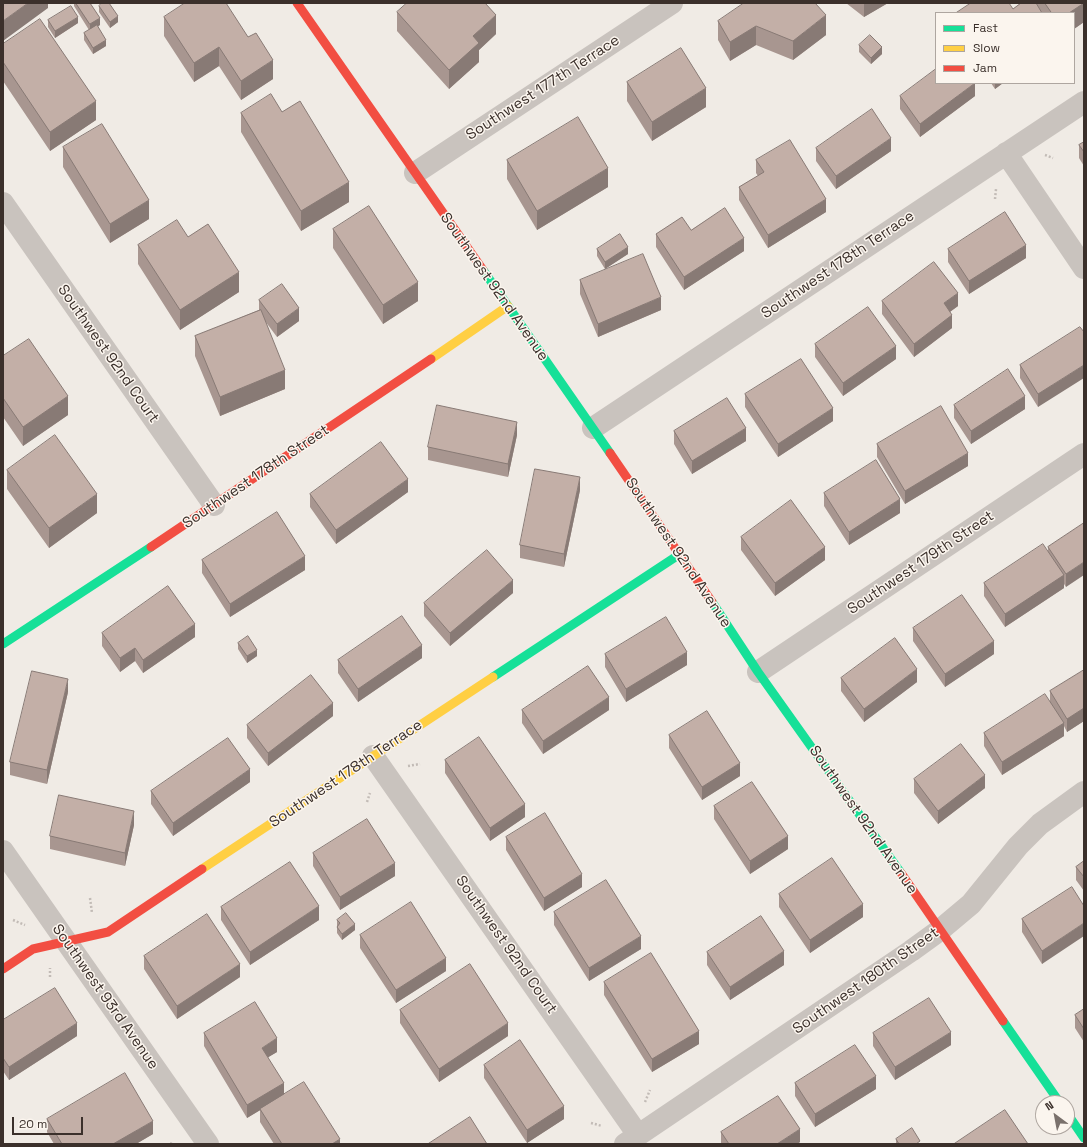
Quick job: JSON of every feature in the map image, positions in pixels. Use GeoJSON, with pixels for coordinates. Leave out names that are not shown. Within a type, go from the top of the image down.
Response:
{"type":"FeatureCollection","features":[{"type":"Feature","properties":{"kind":"street","name":"Southwest 92nd Avenue"},"geometry":{"type":"LineString","coordinates":[[297,3],[680,554],[758,672],[1054,1095]]}},
{"type":"Feature","properties":{"kind":"street","name":"Southwest 177th Terrace"},"geometry":{"type":"LineString","coordinates":[[415,173],[672,3]]}},
{"type":"Feature","properties":{"kind":"street","name":"Southwest 178th Terrace"},"geometry":{"type":"LineString","coordinates":[[593,428],[1084,102]]}},
{"type":"Feature","properties":{"kind":"street"},"geometry":{"type":"LineString","coordinates":[[1006,153],[1084,268]]}},
{"type":"Feature","properties":{"kind":"street","name":"Southwest 92nd Court"},"geometry":{"type":"LineString","coordinates":[[3,203],[214,506]]}},
{"type":"Feature","properties":{"kind":"street","name":"Southwest 178th Street"},"geometry":{"type":"LineString","coordinates":[[3,644],[214,506],[508,306]]}},
{"type":"Feature","properties":{"kind":"street","name":"Southwest 179th Street"},"geometry":{"type":"LineString","coordinates":[[758,672],[1084,454]]}},
{"type":"Feature","properties":{"kind":"street","name":"Southwest 178th Terrace"},"geometry":{"type":"LineString","coordinates":[[3,970],[33,949],[108,932],[680,554]]}},
{"type":"Feature","properties":{"kind":"street","name":"Southwest 92nd Court"},"geometry":{"type":"LineString","coordinates":[[373,756],[632,1140]]}},
{"type":"Feature","properties":{"kind":"street","name":"Southwest 180th Street"},"geometry":{"type":"LineString","coordinates":[[632,1140],[940,930],[971,904],[1018,846],[1040,824],[1084,792]]}},
{"type":"Feature","properties":{"kind":"street","name":"Southwest 93rd Avenue"},"geometry":{"type":"LineString","coordinates":[[3,851],[208,1144]]}},
{"type":"Feature","properties":{"kind":"street"},"geometry":{"type":"LineString","coordinates":[[1075,1125],[1084,1138]]}},
{"type":"Feature","properties":{"kind":"path"},"geometry":{"type":"LineString","coordinates":[[1044,155],[1053,158]]}},
{"type":"Feature","properties":{"kind":"path"},"geometry":{"type":"LineString","coordinates":[[994,199],[996,186]]}},
{"type":"Feature","properties":{"kind":"path"},"geometry":{"type":"LineString","coordinates":[[406,767],[420,764]]}},
{"type":"Feature","properties":{"kind":"path"},"geometry":{"type":"LineString","coordinates":[[367,802],[370,790]]}},
{"type":"Feature","properties":{"kind":"path"},"geometry":{"type":"LineString","coordinates":[[13,920],[27,925]]}},
{"type":"Feature","properties":{"kind":"path"},"geometry":{"type":"LineString","coordinates":[[50,965],[50,977]]}},
{"type":"Feature","properties":{"kind":"path"},"geometry":{"type":"LineString","coordinates":[[645,1102],[650,1090]]}},
{"type":"Feature","properties":{"kind":"path"},"geometry":{"type":"LineString","coordinates":[[591,1123],[606,1126]]}},
{"type":"Feature","properties":{"kind":"building"},"geometry":{"type":"Polygon","coordinates":[[[3,3],[28,3],[3,21],[3,3]]]}},
{"type":"Feature","properties":{"kind":"building"},"geometry":{"type":"Polygon","coordinates":[[[76,3],[90,3],[100,18],[90,24],[76,3]]]}},
{"type":"Feature","properties":{"kind":"building"},"geometry":{"type":"Polygon","coordinates":[[[102,3],[109,3],[118,16],[110,22],[99,6],[102,3]]]}},
{"type":"Feature","properties":{"kind":"building"},"geometry":{"type":"Polygon","coordinates":[[[185,3],[226,3],[248,37],[256,33],[273,60],[241,81],[219,47],[194,63],[164,17],[185,3]]]}},
{"type":"Feature","properties":{"kind":"building"},"geometry":{"type":"Polygon","coordinates":[[[407,3],[485,3],[496,15],[473,36],[479,43],[449,70],[397,12],[407,3]]]}},
{"type":"Feature","properties":{"kind":"building"},"geometry":{"type":"Polygon","coordinates":[[[744,3],[815,3],[826,15],[793,41],[756,26],[730,42],[718,21],[744,3]]]}},
{"type":"Feature","properties":{"kind":"building"},"geometry":{"type":"Polygon","coordinates":[[[971,3],[1009,3],[1013,9],[1021,3],[1036,3],[1041,12],[958,12],[971,3]]]}},
{"type":"Feature","properties":{"kind":"building"},"geometry":{"type":"Polygon","coordinates":[[[1045,3],[1084,3],[1070,12],[1051,12],[1045,3]]]}},
{"type":"Feature","properties":{"kind":"building"},"geometry":{"type":"Polygon","coordinates":[[[71,6],[78,17],[55,31],[48,20],[71,6]]]}},
{"type":"Feature","properties":{"kind":"building"},"geometry":{"type":"Polygon","coordinates":[[[40,19],[96,101],[50,132],[3,62],[3,44],[40,19]]]}},
{"type":"Feature","properties":{"kind":"building"},"geometry":{"type":"Polygon","coordinates":[[[97,25],[106,40],[93,48],[84,33],[97,25]]]}},
{"type":"Feature","properties":{"kind":"building"},"geometry":{"type":"Polygon","coordinates":[[[870,35],[882,47],[871,58],[859,45],[870,35]]]}},
{"type":"Feature","properties":{"kind":"building"},"geometry":{"type":"Polygon","coordinates":[[[681,48],[706,88],[652,122],[627,82],[681,48]]]}},
{"type":"Feature","properties":{"kind":"building"},"geometry":{"type":"Polygon","coordinates":[[[935,70],[935,84],[974,84],[920,124],[900,96],[935,70]]]}},
{"type":"Feature","properties":{"kind":"building"},"geometry":{"type":"Polygon","coordinates":[[[271,94],[282,112],[300,101],[349,182],[301,211],[241,113],[271,94]]]}},
{"type":"Feature","properties":{"kind":"building"},"geometry":{"type":"Polygon","coordinates":[[[872,109],[891,138],[836,176],[816,148],[872,109]]]}},
{"type":"Feature","properties":{"kind":"building"},"geometry":{"type":"Polygon","coordinates":[[[578,117],[608,168],[537,211],[507,160],[578,117]]]}},
{"type":"Feature","properties":{"kind":"building"},"geometry":{"type":"Polygon","coordinates":[[[102,124],[149,200],[110,224],[63,147],[102,124]]]}},
{"type":"Feature","properties":{"kind":"building"},"geometry":{"type":"Polygon","coordinates":[[[790,140],[826,199],[768,235],[739,187],[764,172],[756,160],[790,140]]]}},
{"type":"Feature","properties":{"kind":"building"},"geometry":{"type":"Polygon","coordinates":[[[1084,142],[1084,152],[1079,145],[1084,142]]]}},
{"type":"Feature","properties":{"kind":"building"},"geometry":{"type":"Polygon","coordinates":[[[369,206],[418,282],[383,305],[333,229],[369,206]]]}},
{"type":"Feature","properties":{"kind":"building"},"geometry":{"type":"Polygon","coordinates":[[[725,208],[744,238],[684,277],[656,234],[682,217],[691,230],[725,208]]]}},
{"type":"Feature","properties":{"kind":"building"},"geometry":{"type":"Polygon","coordinates":[[[1005,212],[1026,245],[969,281],[948,249],[1005,212]]]}},
{"type":"Feature","properties":{"kind":"building"},"geometry":{"type":"Polygon","coordinates":[[[177,220],[188,237],[208,224],[239,272],[180,310],[138,245],[177,220]]]}},
{"type":"Feature","properties":{"kind":"building"},"geometry":{"type":"Polygon","coordinates":[[[620,234],[628,247],[605,262],[597,249],[620,234]]]}},
{"type":"Feature","properties":{"kind":"building"},"geometry":{"type":"Polygon","coordinates":[[[643,254],[661,297],[598,324],[580,280],[643,254]]]}},
{"type":"Feature","properties":{"kind":"building"},"geometry":{"type":"Polygon","coordinates":[[[934,262],[958,293],[944,303],[952,315],[914,344],[882,301],[934,262]]]}},
{"type":"Feature","properties":{"kind":"building"},"geometry":{"type":"Polygon","coordinates":[[[282,284],[299,308],[277,324],[259,300],[282,284]]]}},
{"type":"Feature","properties":{"kind":"building"},"geometry":{"type":"Polygon","coordinates":[[[868,307],[896,346],[843,383],[815,344],[868,307]]]}},
{"type":"Feature","properties":{"kind":"building"},"geometry":{"type":"Polygon","coordinates":[[[261,310],[285,370],[220,397],[195,336],[261,310]]]}},
{"type":"Feature","properties":{"kind":"building"},"geometry":{"type":"Polygon","coordinates":[[[1080,327],[1084,332],[1084,365],[1038,394],[1020,365],[1080,327]]]}},
{"type":"Feature","properties":{"kind":"building"},"geometry":{"type":"Polygon","coordinates":[[[29,339],[68,396],[23,427],[3,398],[3,356],[29,339]]]}},
{"type":"Feature","properties":{"kind":"building"},"geometry":{"type":"Polygon","coordinates":[[[801,359],[833,408],[778,444],[745,394],[801,359]]]}},
{"type":"Feature","properties":{"kind":"building"},"geometry":{"type":"Polygon","coordinates":[[[1008,369],[1025,396],[971,431],[954,405],[1008,369]]]}},
{"type":"Feature","properties":{"kind":"building"},"geometry":{"type":"Polygon","coordinates":[[[727,398],[746,428],[692,461],[674,431],[727,398]]]}},
{"type":"Feature","properties":{"kind":"building"},"geometry":{"type":"Polygon","coordinates":[[[437,405],[517,422],[508,464],[428,447],[437,405]]]}},
{"type":"Feature","properties":{"kind":"building"},"geometry":{"type":"Polygon","coordinates":[[[941,406],[968,453],[905,491],[877,444],[941,406]]]}},
{"type":"Feature","properties":{"kind":"building"},"geometry":{"type":"Polygon","coordinates":[[[55,435],[97,494],[49,528],[7,470],[55,435]]]}},
{"type":"Feature","properties":{"kind":"building"},"geometry":{"type":"Polygon","coordinates":[[[381,442],[408,479],[336,530],[310,494],[381,442]]]}},
{"type":"Feature","properties":{"kind":"building"},"geometry":{"type":"Polygon","coordinates":[[[876,460],[900,499],[849,532],[824,493],[876,460]]]}},
{"type":"Feature","properties":{"kind":"building"},"geometry":{"type":"Polygon","coordinates":[[[535,469],[580,477],[564,554],[520,545],[535,469]]]}},
{"type":"Feature","properties":{"kind":"building"},"geometry":{"type":"Polygon","coordinates":[[[791,500],[825,547],[775,583],[741,537],[791,500]]]}},
{"type":"Feature","properties":{"kind":"building"},"geometry":{"type":"Polygon","coordinates":[[[277,512],[305,556],[230,604],[202,560],[277,512]]]}},
{"type":"Feature","properties":{"kind":"building"},"geometry":{"type":"Polygon","coordinates":[[[1084,523],[1084,562],[1066,574],[1048,547],[1084,523]]]}},
{"type":"Feature","properties":{"kind":"building"},"geometry":{"type":"Polygon","coordinates":[[[1043,544],[1064,575],[1005,614],[984,583],[1043,544]]]}},
{"type":"Feature","properties":{"kind":"building"},"geometry":{"type":"Polygon","coordinates":[[[487,550],[513,580],[450,633],[424,603],[487,550]]]}},
{"type":"Feature","properties":{"kind":"building"},"geometry":{"type":"Polygon","coordinates":[[[168,586],[195,624],[143,660],[135,648],[120,658],[102,633],[168,586]]]}},
{"type":"Feature","properties":{"kind":"building"},"geometry":{"type":"Polygon","coordinates":[[[962,595],[994,641],[945,674],[913,628],[962,595]]]}},
{"type":"Feature","properties":{"kind":"building"},"geometry":{"type":"Polygon","coordinates":[[[402,616],[422,645],[358,689],[338,660],[402,616]]]}},
{"type":"Feature","properties":{"kind":"building"},"geometry":{"type":"Polygon","coordinates":[[[666,617],[687,652],[626,689],[605,654],[666,617]]]}},
{"type":"Feature","properties":{"kind":"building"},"geometry":{"type":"Polygon","coordinates":[[[248,636],[257,650],[247,656],[238,643],[248,636]]]}},
{"type":"Feature","properties":{"kind":"building"},"geometry":{"type":"Polygon","coordinates":[[[895,638],[917,669],[864,709],[841,678],[895,638]]]}},
{"type":"Feature","properties":{"kind":"building"},"geometry":{"type":"Polygon","coordinates":[[[588,666],[609,697],[543,741],[522,710],[588,666]]]}},
{"type":"Feature","properties":{"kind":"building"},"geometry":{"type":"Polygon","coordinates":[[[1084,670],[1084,708],[1067,719],[1050,691],[1084,670]]]}},
{"type":"Feature","properties":{"kind":"building"},"geometry":{"type":"Polygon","coordinates":[[[32,671],[68,679],[47,770],[10,762],[32,671]]]}},
{"type":"Feature","properties":{"kind":"building"},"geometry":{"type":"Polygon","coordinates":[[[311,675],[333,703],[268,753],[247,725],[311,675]]]}},
{"type":"Feature","properties":{"kind":"building"},"geometry":{"type":"Polygon","coordinates":[[[1045,694],[1064,723],[1002,762],[984,733],[1045,694]]]}},
{"type":"Feature","properties":{"kind":"building"},"geometry":{"type":"Polygon","coordinates":[[[707,711],[740,763],[702,787],[669,735],[707,711]]]}},
{"type":"Feature","properties":{"kind":"building"},"geometry":{"type":"Polygon","coordinates":[[[479,737],[525,804],[490,828],[445,760],[479,737]]]}},
{"type":"Feature","properties":{"kind":"building"},"geometry":{"type":"Polygon","coordinates":[[[228,738],[250,769],[173,823],[151,791],[228,738]]]}},
{"type":"Feature","properties":{"kind":"building"},"geometry":{"type":"Polygon","coordinates":[[[961,744],[985,775],[938,811],[914,779],[961,744]]]}},
{"type":"Feature","properties":{"kind":"building"},"geometry":{"type":"Polygon","coordinates":[[[752,782],[788,836],[750,861],[714,806],[752,782]]]}},
{"type":"Feature","properties":{"kind":"building"},"geometry":{"type":"Polygon","coordinates":[[[59,795],[134,811],[125,853],[50,836],[59,795]]]}},
{"type":"Feature","properties":{"kind":"building"},"geometry":{"type":"Polygon","coordinates":[[[545,813],[582,874],[544,898],[506,837],[545,813]]]}},
{"type":"Feature","properties":{"kind":"building"},"geometry":{"type":"Polygon","coordinates":[[[367,819],[395,863],[340,897],[313,853],[367,819]]]}},
{"type":"Feature","properties":{"kind":"building"},"geometry":{"type":"Polygon","coordinates":[[[832,858],[863,904],[810,940],[779,894],[832,858]]]}},
{"type":"Feature","properties":{"kind":"building"},"geometry":{"type":"Polygon","coordinates":[[[1084,861],[1084,877],[1076,867],[1084,861]]]}},
{"type":"Feature","properties":{"kind":"building"},"geometry":{"type":"Polygon","coordinates":[[[290,862],[319,906],[250,952],[221,907],[290,862]]]}},
{"type":"Feature","properties":{"kind":"building"},"geometry":{"type":"Polygon","coordinates":[[[606,880],[641,936],[589,968],[554,912],[606,880]]]}},
{"type":"Feature","properties":{"kind":"building"},"geometry":{"type":"Polygon","coordinates":[[[1072,887],[1084,906],[1084,923],[1042,951],[1022,919],[1072,887]]]}},
{"type":"Feature","properties":{"kind":"building"},"geometry":{"type":"Polygon","coordinates":[[[411,902],[446,958],[396,990],[360,935],[411,902]]]}},
{"type":"Feature","properties":{"kind":"building"},"geometry":{"type":"Polygon","coordinates":[[[346,913],[355,924],[342,934],[337,927],[340,923],[337,920],[346,913]]]}},
{"type":"Feature","properties":{"kind":"building"},"geometry":{"type":"Polygon","coordinates":[[[207,914],[240,964],[177,1006],[144,956],[207,914]]]}},
{"type":"Feature","properties":{"kind":"building"},"geometry":{"type":"Polygon","coordinates":[[[761,916],[784,951],[730,987],[707,952],[761,916]]]}},
{"type":"Feature","properties":{"kind":"building"},"geometry":{"type":"Polygon","coordinates":[[[651,953],[699,1031],[652,1059],[604,982],[651,953]]]}},
{"type":"Feature","properties":{"kind":"building"},"geometry":{"type":"Polygon","coordinates":[[[470,964],[508,1023],[439,1069],[400,1010],[470,964]]]}},
{"type":"Feature","properties":{"kind":"building"},"geometry":{"type":"Polygon","coordinates":[[[55,988],[77,1023],[9,1067],[3,1058],[3,1020],[55,988]]]}},
{"type":"Feature","properties":{"kind":"building"},"geometry":{"type":"Polygon","coordinates":[[[929,998],[951,1032],[895,1067],[873,1033],[929,998]]]}},
{"type":"Feature","properties":{"kind":"building"},"geometry":{"type":"Polygon","coordinates":[[[255,1002],[277,1038],[262,1048],[284,1083],[247,1105],[204,1033],[255,1002]]]}},
{"type":"Feature","properties":{"kind":"building"},"geometry":{"type":"Polygon","coordinates":[[[1084,1009],[1084,1029],[1075,1015],[1084,1009]]]}},
{"type":"Feature","properties":{"kind":"building"},"geometry":{"type":"Polygon","coordinates":[[[520,1040],[564,1106],[527,1130],[484,1065],[520,1040]]]}},
{"type":"Feature","properties":{"kind":"building"},"geometry":{"type":"Polygon","coordinates":[[[855,1045],[876,1076],[815,1114],[795,1083],[855,1045]]]}},
{"type":"Feature","properties":{"kind":"building"},"geometry":{"type":"Polygon","coordinates":[[[125,1073],[153,1121],[113,1144],[62,1144],[47,1119],[125,1073]]]}},
{"type":"Feature","properties":{"kind":"building"},"geometry":{"type":"Polygon","coordinates":[[[304,1082],[340,1139],[332,1144],[282,1144],[260,1109],[304,1082]]]}},
{"type":"Feature","properties":{"kind":"building"},"geometry":{"type":"Polygon","coordinates":[[[778,1096],[800,1129],[777,1144],[729,1144],[721,1132],[778,1096]]]}},
{"type":"Feature","properties":{"kind":"building"},"geometry":{"type":"Polygon","coordinates":[[[1005,1110],[1028,1144],[954,1144],[1005,1110]]]}},
{"type":"Feature","properties":{"kind":"building"},"geometry":{"type":"Polygon","coordinates":[[[470,1117],[487,1144],[428,1144],[470,1117]]]}},
{"type":"Feature","properties":{"kind":"building"},"geometry":{"type":"Polygon","coordinates":[[[912,1128],[920,1141],[916,1144],[899,1144],[896,1139],[912,1128]]]}},
{"type":"Feature","properties":{"kind":"traffic: fast"},"geometry":{"type":"LineString","coordinates":[[483,270],[610,453]]}},
{"type":"Feature","properties":{"kind":"traffic: fast"},"geometry":{"type":"LineString","coordinates":[[3,644],[151,547]]}},
{"type":"Feature","properties":{"kind":"traffic: fast"},"geometry":{"type":"LineString","coordinates":[[493,677],[680,554]]}},
{"type":"Feature","properties":{"kind":"traffic: fast"},"geometry":{"type":"LineString","coordinates":[[712,602],[758,672],[901,873]]}},
{"type":"Feature","properties":{"kind":"traffic: fast"},"geometry":{"type":"LineString","coordinates":[[1003,1021],[1054,1095]]}},
{"type":"Feature","properties":{"kind":"traffic: fast"},"geometry":{"type":"LineString","coordinates":[[1075,1125],[1084,1138]]}},
{"type":"Feature","properties":{"kind":"traffic: slow"},"geometry":{"type":"LineString","coordinates":[[431,359],[508,306]]}},
{"type":"Feature","properties":{"kind":"traffic: slow"},"geometry":{"type":"LineString","coordinates":[[202,869],[493,677]]}},
{"type":"Feature","properties":{"kind":"traffic: jam"},"geometry":{"type":"LineString","coordinates":[[297,3],[483,270]]}},
{"type":"Feature","properties":{"kind":"traffic: jam"},"geometry":{"type":"LineString","coordinates":[[151,547],[431,359]]}},
{"type":"Feature","properties":{"kind":"traffic: jam"},"geometry":{"type":"LineString","coordinates":[[610,453],[712,602]]}},
{"type":"Feature","properties":{"kind":"traffic: jam"},"geometry":{"type":"LineString","coordinates":[[3,969],[33,949],[108,932],[202,869]]}},
{"type":"Feature","properties":{"kind":"traffic: jam"},"geometry":{"type":"LineString","coordinates":[[901,873],[1003,1021]]}}]}
